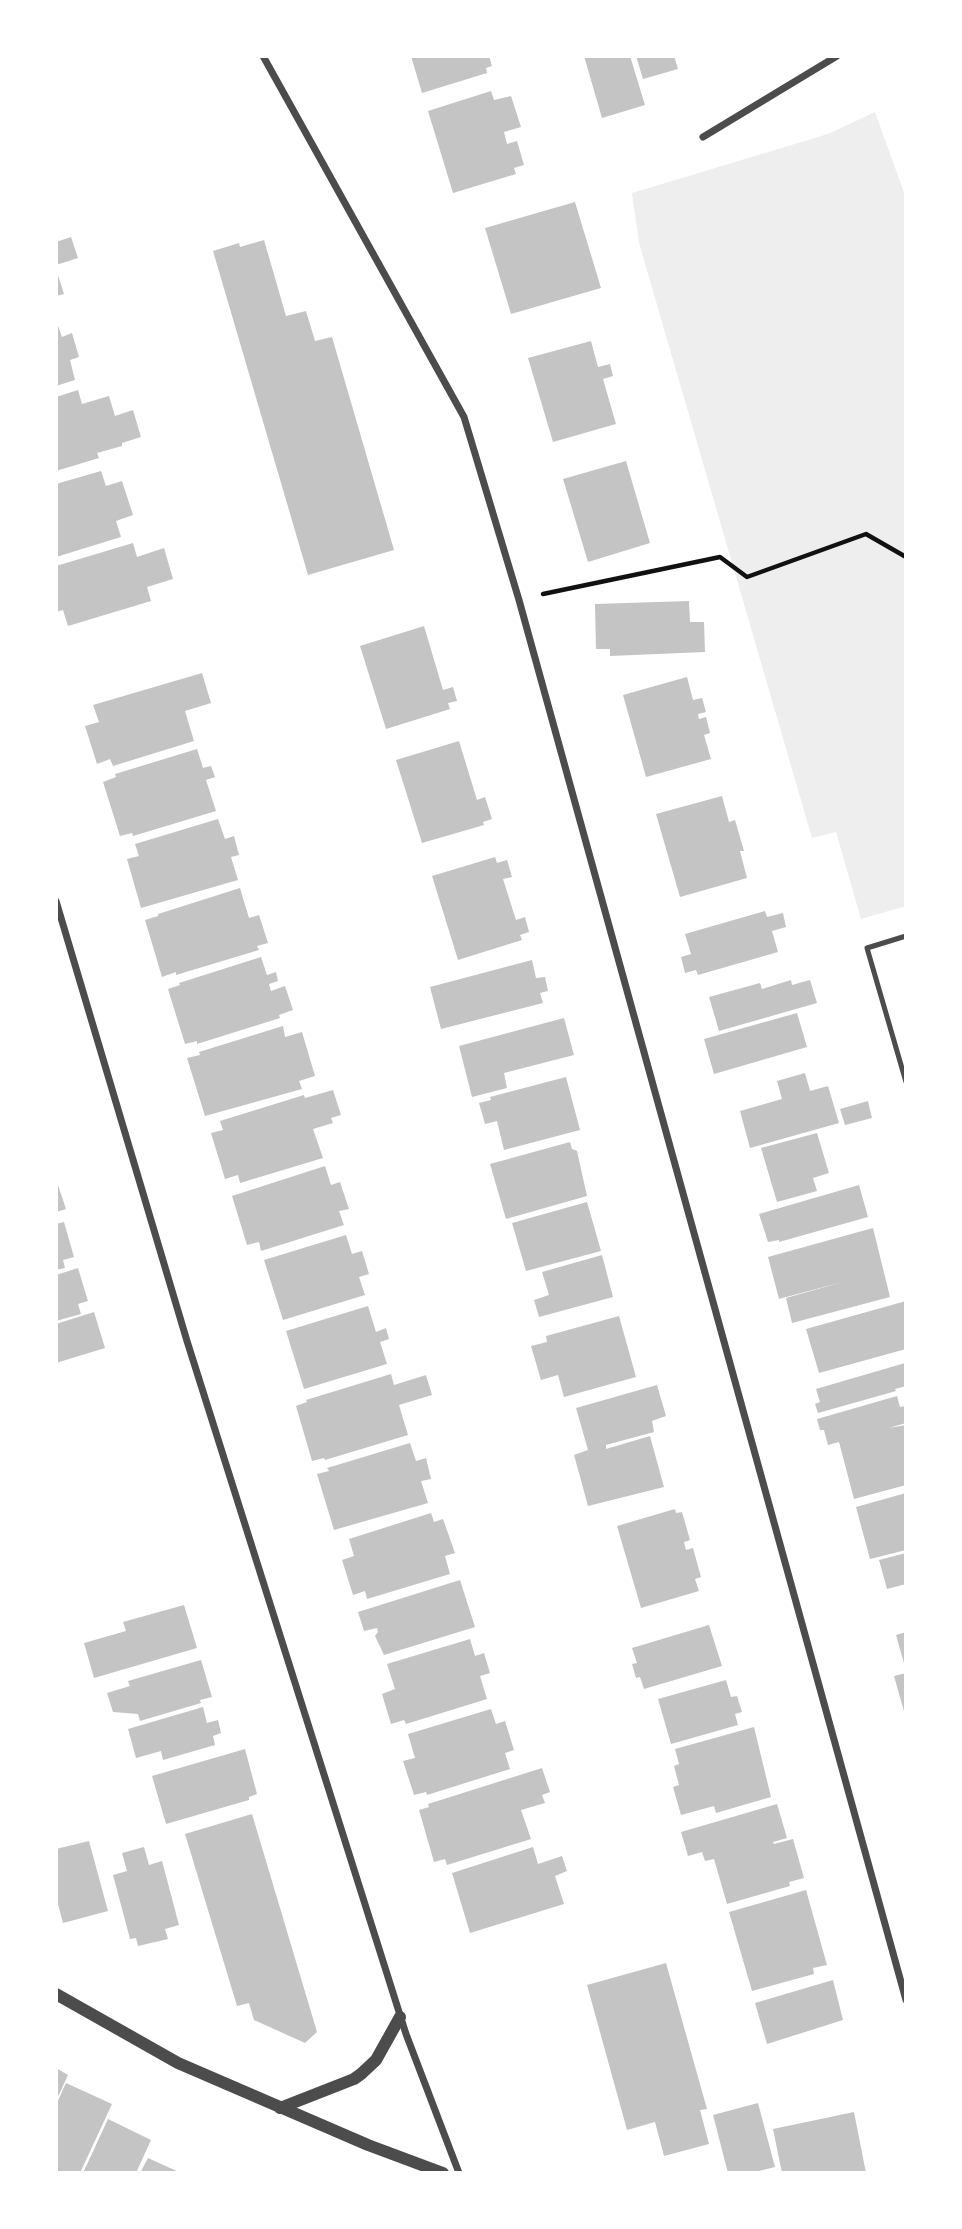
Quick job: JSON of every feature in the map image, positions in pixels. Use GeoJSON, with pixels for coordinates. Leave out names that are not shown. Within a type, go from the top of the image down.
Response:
{"type":"FeatureCollection","features":[{"type":"Feature","properties":{"kind":"street"},"geometry":{"type":"LineString","coordinates":[[263,56],[464,417],[519,600],[906,2000]]}},
{"type":"Feature","properties":{"kind":"street"},"geometry":{"type":"LineString","coordinates":[[704,137],[837,56]]}},
{"type":"Feature","properties":{"kind":"street"},"geometry":{"type":"LineString","coordinates":[[56,901],[187,1341],[400,2017],[429,2100],[459,2173]]}},
{"type":"Feature","properties":{"kind":"street"},"geometry":{"type":"LineString","coordinates":[[56,1994],[178,2063],[368,2145],[443,2173]]}},
{"type":"Feature","properties":{"kind":"street"},"geometry":{"type":"LineString","coordinates":[[280,2108],[361,2074],[376,2060],[400,2017]]}},
{"type":"Feature","properties":{"kind":"lane"},"geometry":{"type":"LineString","coordinates":[[906,936],[867,948],[906,1082]]}},
{"type":"Feature","properties":{"kind":"path"},"geometry":{"type":"LineString","coordinates":[[519,600],[720,557],[747,577],[866,534],[906,557]]}},
{"type":"Feature","properties":{"kind":"shaded area"},"geometry":{"type":"Polygon","coordinates":[[[875,112],[906,198],[906,906],[861,919],[836,832],[812,838],[639,243],[632,193],[828,134],[875,112]]]}},
{"type":"Feature","properties":{"kind":"building"},"geometry":{"type":"Polygon","coordinates":[[[411,56],[489,56],[492,66],[486,68],[487,73],[422,93],[411,56]]]}},
{"type":"Feature","properties":{"kind":"building"},"geometry":{"type":"Polygon","coordinates":[[[584,56],[630,56],[645,105],[602,118],[584,56]]]}},
{"type":"Feature","properties":{"kind":"building"},"geometry":{"type":"Polygon","coordinates":[[[636,56],[674,56],[678,69],[643,79],[636,56]]]}},
{"type":"Feature","properties":{"kind":"building"},"geometry":{"type":"Polygon","coordinates":[[[491,91],[494,100],[511,96],[521,127],[504,132],[507,144],[517,141],[524,165],[514,168],[516,174],[453,193],[428,111],[491,91]]]}},
{"type":"Feature","properties":{"kind":"building"},"geometry":{"type":"Polygon","coordinates":[[[575,202],[601,288],[511,314],[485,228],[575,202]]]}},
{"type":"Feature","properties":{"kind":"building"},"geometry":{"type":"Polygon","coordinates":[[[71,237],[78,258],[56,265],[56,242],[71,237]]]}},
{"type":"Feature","properties":{"kind":"building"},"geometry":{"type":"Polygon","coordinates":[[[264,240],[286,316],[306,311],[315,341],[332,337],[394,550],[308,575],[213,251],[239,243],[240,247],[264,240]]]}},
{"type":"Feature","properties":{"kind":"building"},"geometry":{"type":"Polygon","coordinates":[[[56,269],[64,294],[56,296],[56,269]]]}},
{"type":"Feature","properties":{"kind":"building"},"geometry":{"type":"Polygon","coordinates":[[[56,320],[62,337],[72,333],[79,357],[70,360],[75,380],[56,386],[56,320]]]}},
{"type":"Feature","properties":{"kind":"building"},"geometry":{"type":"Polygon","coordinates":[[[591,341],[598,367],[610,364],[613,376],[603,379],[616,424],[553,442],[528,358],[591,341]]]}},
{"type":"Feature","properties":{"kind":"building"},"geometry":{"type":"Polygon","coordinates":[[[78,390],[82,404],[109,396],[115,416],[133,410],[141,437],[97,453],[99,458],[56,471],[56,397],[78,390]]]}},
{"type":"Feature","properties":{"kind":"building"},"geometry":{"type":"Polygon","coordinates":[[[626,461],[650,543],[588,562],[563,479],[626,461]]]}},
{"type":"Feature","properties":{"kind":"building"},"geometry":{"type":"Polygon","coordinates":[[[101,471],[106,486],[122,481],[133,515],[116,521],[121,537],[56,557],[56,484],[101,471]]]}},
{"type":"Feature","properties":{"kind":"building"},"geometry":{"type":"Polygon","coordinates":[[[133,543],[137,557],[164,548],[173,579],[147,587],[151,601],[68,626],[63,610],[56,612],[56,566],[133,543]]]}},
{"type":"Feature","properties":{"kind":"building"},"geometry":{"type":"Polygon","coordinates":[[[689,601],[690,622],[704,622],[705,652],[610,656],[610,649],[596,649],[595,604],[689,601]]]}},
{"type":"Feature","properties":{"kind":"building"},"geometry":{"type":"Polygon","coordinates":[[[424,626],[443,690],[453,687],[457,701],[448,703],[450,709],[386,729],[360,646],[424,626]]]}},
{"type":"Feature","properties":{"kind":"building"},"geometry":{"type":"Polygon","coordinates":[[[202,673],[211,703],[185,711],[194,741],[113,766],[110,759],[97,764],[85,726],[99,722],[93,705],[202,673]]]}},
{"type":"Feature","properties":{"kind":"building"},"geometry":{"type":"Polygon","coordinates":[[[687,677],[693,700],[702,698],[706,712],[698,714],[699,719],[706,717],[710,733],[704,735],[711,759],[646,777],[623,695],[687,677]]]}},
{"type":"Feature","properties":{"kind":"building"},"geometry":{"type":"Polygon","coordinates":[[[459,741],[477,800],[485,797],[492,819],[483,822],[484,825],[422,843],[396,760],[459,741]]]}},
{"type":"Feature","properties":{"kind":"building"},"geometry":{"type":"Polygon","coordinates":[[[197,749],[203,768],[211,766],[215,777],[206,780],[216,811],[133,836],[132,833],[120,836],[103,782],[116,777],[115,774],[197,749]]]}},
{"type":"Feature","properties":{"kind":"building"},"geometry":{"type":"Polygon","coordinates":[[[722,796],[729,822],[735,820],[744,851],[740,851],[747,878],[680,897],[656,814],[722,796]]]}},
{"type":"Feature","properties":{"kind":"building"},"geometry":{"type":"Polygon","coordinates":[[[218,819],[225,839],[234,836],[239,855],[231,857],[238,880],[141,908],[127,859],[139,856],[135,844],[218,819]]]}},
{"type":"Feature","properties":{"kind":"building"},"geometry":{"type":"Polygon","coordinates":[[[495,857],[497,863],[507,860],[512,877],[503,879],[516,920],[525,917],[529,932],[520,935],[522,940],[458,960],[432,876],[495,857]]]}},
{"type":"Feature","properties":{"kind":"building"},"geometry":{"type":"Polygon","coordinates":[[[240,888],[249,918],[259,915],[268,943],[257,946],[259,950],[162,977],[145,920],[240,888]]]}},
{"type":"Feature","properties":{"kind":"building"},"geometry":{"type":"Polygon","coordinates":[[[765,911],[767,917],[783,913],[786,927],[772,931],[778,952],[698,975],[696,970],[685,973],[681,957],[691,954],[685,934],[765,911]]]}},
{"type":"Feature","properties":{"kind":"building"},"geometry":{"type":"Polygon","coordinates":[[[261,957],[267,975],[276,972],[278,981],[269,984],[271,991],[285,986],[293,1010],[279,1015],[280,1018],[197,1044],[197,1041],[185,1044],[168,989],[261,957]]]}},
{"type":"Feature","properties":{"kind":"building"},"geometry":{"type":"Polygon","coordinates":[[[532,960],[536,978],[545,977],[548,991],[540,993],[543,1003],[441,1029],[430,987],[532,960]]]}},
{"type":"Feature","properties":{"kind":"building"},"geometry":{"type":"Polygon","coordinates":[[[791,980],[792,985],[810,980],[817,1003],[719,1031],[709,997],[760,983],[762,989],[791,980]]]}},
{"type":"Feature","properties":{"kind":"building"},"geometry":{"type":"Polygon","coordinates":[[[797,1013],[807,1047],[714,1074],[704,1039],[797,1013]]]}},
{"type":"Feature","properties":{"kind":"building"},"geometry":{"type":"Polygon","coordinates":[[[564,1018],[574,1055],[504,1073],[507,1088],[472,1097],[459,1046],[564,1018]]]}},
{"type":"Feature","properties":{"kind":"building"},"geometry":{"type":"Polygon","coordinates":[[[283,1026],[285,1037],[302,1032],[315,1076],[299,1081],[302,1089],[205,1116],[187,1058],[283,1026]]]}},
{"type":"Feature","properties":{"kind":"building"},"geometry":{"type":"Polygon","coordinates":[[[805,1073],[810,1091],[828,1086],[839,1123],[750,1148],[740,1111],[782,1099],[777,1081],[805,1073]]]}},
{"type":"Feature","properties":{"kind":"building"},"geometry":{"type":"Polygon","coordinates":[[[566,1077],[580,1130],[504,1150],[497,1121],[485,1124],[479,1103],[491,1100],[490,1097],[566,1077]]]}},
{"type":"Feature","properties":{"kind":"building"},"geometry":{"type":"Polygon","coordinates":[[[333,1090],[341,1115],[331,1118],[333,1123],[313,1129],[323,1158],[240,1183],[238,1175],[225,1179],[211,1133],[223,1130],[220,1121],[304,1095],[305,1098],[333,1090]]]}},
{"type":"Feature","properties":{"kind":"building"},"geometry":{"type":"Polygon","coordinates":[[[868,1101],[872,1118],[845,1125],[840,1109],[868,1101]]]}},
{"type":"Feature","properties":{"kind":"building"},"geometry":{"type":"Polygon","coordinates":[[[817,1133],[829,1173],[813,1178],[817,1191],[777,1202],[761,1148],[817,1133]]]}},
{"type":"Feature","properties":{"kind":"building"},"geometry":{"type":"Polygon","coordinates":[[[570,1142],[572,1149],[577,1151],[587,1196],[506,1219],[490,1164],[570,1142]]]}},
{"type":"Feature","properties":{"kind":"building"},"geometry":{"type":"Polygon","coordinates":[[[325,1166],[331,1185],[340,1182],[349,1209],[339,1211],[344,1225],[261,1251],[259,1242],[247,1245],[232,1196],[325,1166]]]}},
{"type":"Feature","properties":{"kind":"building"},"geometry":{"type":"Polygon","coordinates":[[[56,1179],[66,1209],[56,1212],[56,1179]]]}},
{"type":"Feature","properties":{"kind":"building"},"geometry":{"type":"Polygon","coordinates":[[[859,1185],[868,1217],[779,1242],[768,1242],[759,1214],[859,1185]]]}},
{"type":"Feature","properties":{"kind":"building"},"geometry":{"type":"Polygon","coordinates":[[[587,1202],[601,1251],[526,1271],[512,1223],[587,1202]]]}},
{"type":"Feature","properties":{"kind":"building"},"geometry":{"type":"Polygon","coordinates":[[[64,1222],[74,1257],[63,1260],[65,1268],[56,1270],[56,1224],[64,1222]]]}},
{"type":"Feature","properties":{"kind":"building"},"geometry":{"type":"Polygon","coordinates":[[[873,1228],[890,1297],[792,1323],[786,1298],[846,1281],[779,1299],[768,1257],[873,1228]]]}},
{"type":"Feature","properties":{"kind":"building"},"geometry":{"type":"Polygon","coordinates":[[[346,1235],[352,1254],[362,1251],[369,1274],[359,1277],[365,1295],[283,1320],[264,1260],[346,1235]]]}},
{"type":"Feature","properties":{"kind":"building"},"geometry":{"type":"Polygon","coordinates":[[[602,1255],[613,1297],[539,1317],[534,1300],[549,1295],[542,1272],[602,1255]]]}},
{"type":"Feature","properties":{"kind":"building"},"geometry":{"type":"Polygon","coordinates":[[[78,1268],[88,1301],[78,1304],[81,1314],[56,1321],[56,1275],[78,1268]]]}},
{"type":"Feature","properties":{"kind":"building"},"geometry":{"type":"Polygon","coordinates":[[[906,1301],[906,1349],[819,1373],[806,1329],[906,1301]]]}},
{"type":"Feature","properties":{"kind":"building"},"geometry":{"type":"Polygon","coordinates":[[[368,1306],[376,1332],[386,1328],[389,1339],[380,1342],[387,1364],[304,1389],[286,1331],[368,1306]]]}},
{"type":"Feature","properties":{"kind":"building"},"geometry":{"type":"Polygon","coordinates":[[[94,1312],[105,1348],[56,1363],[56,1324],[94,1312]]]}},
{"type":"Feature","properties":{"kind":"building"},"geometry":{"type":"Polygon","coordinates":[[[619,1316],[636,1377],[564,1397],[558,1375],[541,1380],[531,1346],[547,1342],[546,1336],[619,1316]]]}},
{"type":"Feature","properties":{"kind":"building"},"geometry":{"type":"Polygon","coordinates":[[[905,1363],[906,1386],[818,1413],[815,1404],[820,1402],[816,1389],[905,1363]]]}},
{"type":"Feature","properties":{"kind":"building"},"geometry":{"type":"Polygon","coordinates":[[[391,1374],[394,1385],[426,1375],[432,1395],[399,1405],[408,1435],[325,1460],[312,1461],[296,1406],[307,1402],[306,1400],[391,1374]]]}},
{"type":"Feature","properties":{"kind":"building"},"geometry":{"type":"Polygon","coordinates":[[[657,1385],[666,1416],[652,1421],[654,1432],[606,1445],[606,1449],[650,1436],[664,1487],[588,1506],[574,1455],[588,1450],[576,1408],[657,1385]]]}},
{"type":"Feature","properties":{"kind":"building"},"geometry":{"type":"Polygon","coordinates":[[[897,1396],[900,1407],[906,1406],[906,1423],[889,1428],[906,1425],[906,1485],[854,1499],[839,1442],[828,1445],[824,1430],[820,1430],[817,1419],[897,1396]]]}},
{"type":"Feature","properties":{"kind":"building"},"geometry":{"type":"Polygon","coordinates":[[[410,1443],[416,1461],[426,1458],[431,1479],[421,1481],[428,1503],[334,1530],[317,1474],[329,1471],[327,1468],[410,1443]]]}},
{"type":"Feature","properties":{"kind":"building"},"geometry":{"type":"Polygon","coordinates":[[[906,1493],[906,1550],[870,1559],[856,1507],[906,1493]]]}},
{"type":"Feature","properties":{"kind":"building"},"geometry":{"type":"Polygon","coordinates":[[[675,1509],[676,1513],[682,1512],[690,1540],[684,1542],[686,1550],[693,1548],[701,1577],[695,1579],[699,1591],[641,1608],[617,1526],[675,1509]]]}},
{"type":"Feature","properties":{"kind":"building"},"geometry":{"type":"Polygon","coordinates":[[[431,1513],[434,1522],[443,1519],[455,1553],[445,1556],[450,1574],[367,1599],[365,1591],[353,1595],[342,1560],[354,1556],[349,1539],[431,1513]]]}},
{"type":"Feature","properties":{"kind":"building"},"geometry":{"type":"Polygon","coordinates":[[[906,1553],[906,1584],[887,1589],[879,1560],[906,1553]]]}},
{"type":"Feature","properties":{"kind":"building"},"geometry":{"type":"Polygon","coordinates":[[[460,1580],[475,1627],[384,1655],[375,1636],[377,1628],[364,1631],[358,1612],[460,1580]]]}},
{"type":"Feature","properties":{"kind":"building"},"geometry":{"type":"Polygon","coordinates":[[[184,1605],[197,1648],[94,1678],[84,1643],[126,1631],[123,1622],[184,1605]]]}},
{"type":"Feature","properties":{"kind":"building"},"geometry":{"type":"Polygon","coordinates":[[[709,1625],[722,1666],[644,1689],[640,1677],[636,1678],[632,1664],[637,1663],[632,1648],[709,1625]]]}},
{"type":"Feature","properties":{"kind":"building"},"geometry":{"type":"Polygon","coordinates":[[[906,1632],[906,1667],[905,1667],[896,1635],[906,1632]]]}},
{"type":"Feature","properties":{"kind":"building"},"geometry":{"type":"Polygon","coordinates":[[[470,1639],[475,1656],[484,1653],[490,1673],[480,1676],[487,1699],[406,1724],[404,1720],[391,1724],[382,1694],[395,1689],[387,1664],[470,1639]]]}},
{"type":"Feature","properties":{"kind":"building"},"geometry":{"type":"Polygon","coordinates":[[[201,1660],[212,1697],[200,1700],[201,1703],[140,1721],[138,1714],[113,1712],[107,1693],[130,1686],[128,1681],[201,1660]]]}},
{"type":"Feature","properties":{"kind":"building"},"geometry":{"type":"Polygon","coordinates":[[[906,1673],[906,1715],[905,1715],[894,1676],[906,1673]]]}},
{"type":"Feature","properties":{"kind":"building"},"geometry":{"type":"Polygon","coordinates":[[[726,1680],[731,1697],[737,1696],[742,1712],[735,1714],[738,1725],[671,1744],[658,1699],[726,1680]]]}},
{"type":"Feature","properties":{"kind":"building"},"geometry":{"type":"Polygon","coordinates":[[[203,1707],[207,1723],[218,1720],[221,1733],[213,1736],[215,1745],[163,1760],[161,1751],[136,1758],[128,1729],[203,1707]]]}},
{"type":"Feature","properties":{"kind":"building"},"geometry":{"type":"Polygon","coordinates":[[[491,1709],[496,1724],[505,1721],[514,1750],[505,1753],[510,1769],[427,1795],[426,1792],[414,1795],[403,1761],[415,1758],[408,1734],[491,1709]]]}},
{"type":"Feature","properties":{"kind":"building"},"geometry":{"type":"Polygon","coordinates":[[[754,1727],[771,1797],[716,1813],[714,1806],[681,1815],[673,1787],[679,1785],[674,1766],[679,1764],[675,1749],[754,1727]]]}},
{"type":"Feature","properties":{"kind":"building"},"geometry":{"type":"Polygon","coordinates":[[[245,1749],[257,1794],[249,1797],[249,1800],[166,1824],[152,1776],[245,1749]]]}},
{"type":"Feature","properties":{"kind":"building"},"geometry":{"type":"Polygon","coordinates":[[[542,1768],[550,1792],[542,1795],[545,1803],[521,1810],[531,1839],[447,1865],[445,1859],[434,1862],[419,1810],[429,1807],[428,1804],[542,1768]]]}},
{"type":"Feature","properties":{"kind":"building"},"geometry":{"type":"Polygon","coordinates":[[[777,1804],[787,1838],[773,1842],[774,1844],[793,1839],[804,1878],[789,1882],[790,1886],[727,1904],[714,1859],[705,1861],[702,1852],[688,1856],[681,1832],[777,1804]]]}},
{"type":"Feature","properties":{"kind":"building"},"geometry":{"type":"Polygon","coordinates":[[[252,1814],[317,2032],[305,2043],[254,2020],[249,2003],[237,2006],[185,1834],[252,1814]]]}},
{"type":"Feature","properties":{"kind":"building"},"geometry":{"type":"Polygon","coordinates":[[[89,1841],[108,1911],[63,1923],[56,1897],[56,1849],[89,1841]]]}},
{"type":"Feature","properties":{"kind":"building"},"geometry":{"type":"Polygon","coordinates":[[[144,1847],[149,1865],[162,1861],[179,1925],[165,1929],[168,1939],[138,1946],[136,1938],[130,1939],[113,1875],[127,1871],[122,1853],[144,1847]]]}},
{"type":"Feature","properties":{"kind":"building"},"geometry":{"type":"Polygon","coordinates":[[[533,1847],[538,1864],[562,1856],[567,1871],[555,1876],[564,1904],[470,1933],[452,1873],[533,1847]]]}},
{"type":"Feature","properties":{"kind":"building"},"geometry":{"type":"Polygon","coordinates":[[[806,1890],[827,1965],[813,1968],[814,1974],[752,1991],[729,1912],[806,1890]]]}},
{"type":"Feature","properties":{"kind":"building"},"geometry":{"type":"Polygon","coordinates":[[[666,1963],[707,2109],[700,2110],[709,2144],[664,2156],[655,2122],[627,2130],[587,1985],[666,1963]]]}},
{"type":"Feature","properties":{"kind":"building"},"geometry":{"type":"Polygon","coordinates":[[[833,1980],[843,2020],[767,2044],[755,2003],[833,1980]]]}},
{"type":"Feature","properties":{"kind":"building"},"geometry":{"type":"Polygon","coordinates":[[[56,2068],[68,2075],[56,2101],[56,2068]]]}},
{"type":"Feature","properties":{"kind":"building"},"geometry":{"type":"Polygon","coordinates":[[[66,2083],[112,2104],[80,2173],[56,2173],[56,2105],[66,2083]]]}},
{"type":"Feature","properties":{"kind":"building"},"geometry":{"type":"Polygon","coordinates":[[[758,2103],[775,2167],[751,2173],[728,2173],[713,2115],[758,2103]]]}},
{"type":"Feature","properties":{"kind":"building"},"geometry":{"type":"Polygon","coordinates":[[[854,2112],[866,2173],[782,2173],[773,2129],[854,2112]]]}},
{"type":"Feature","properties":{"kind":"building"},"geometry":{"type":"Polygon","coordinates":[[[108,2119],[151,2140],[136,2173],[83,2173],[108,2119]]]}},
{"type":"Feature","properties":{"kind":"building"},"geometry":{"type":"Polygon","coordinates":[[[148,2158],[181,2173],[140,2173],[148,2158]]]}}]}
